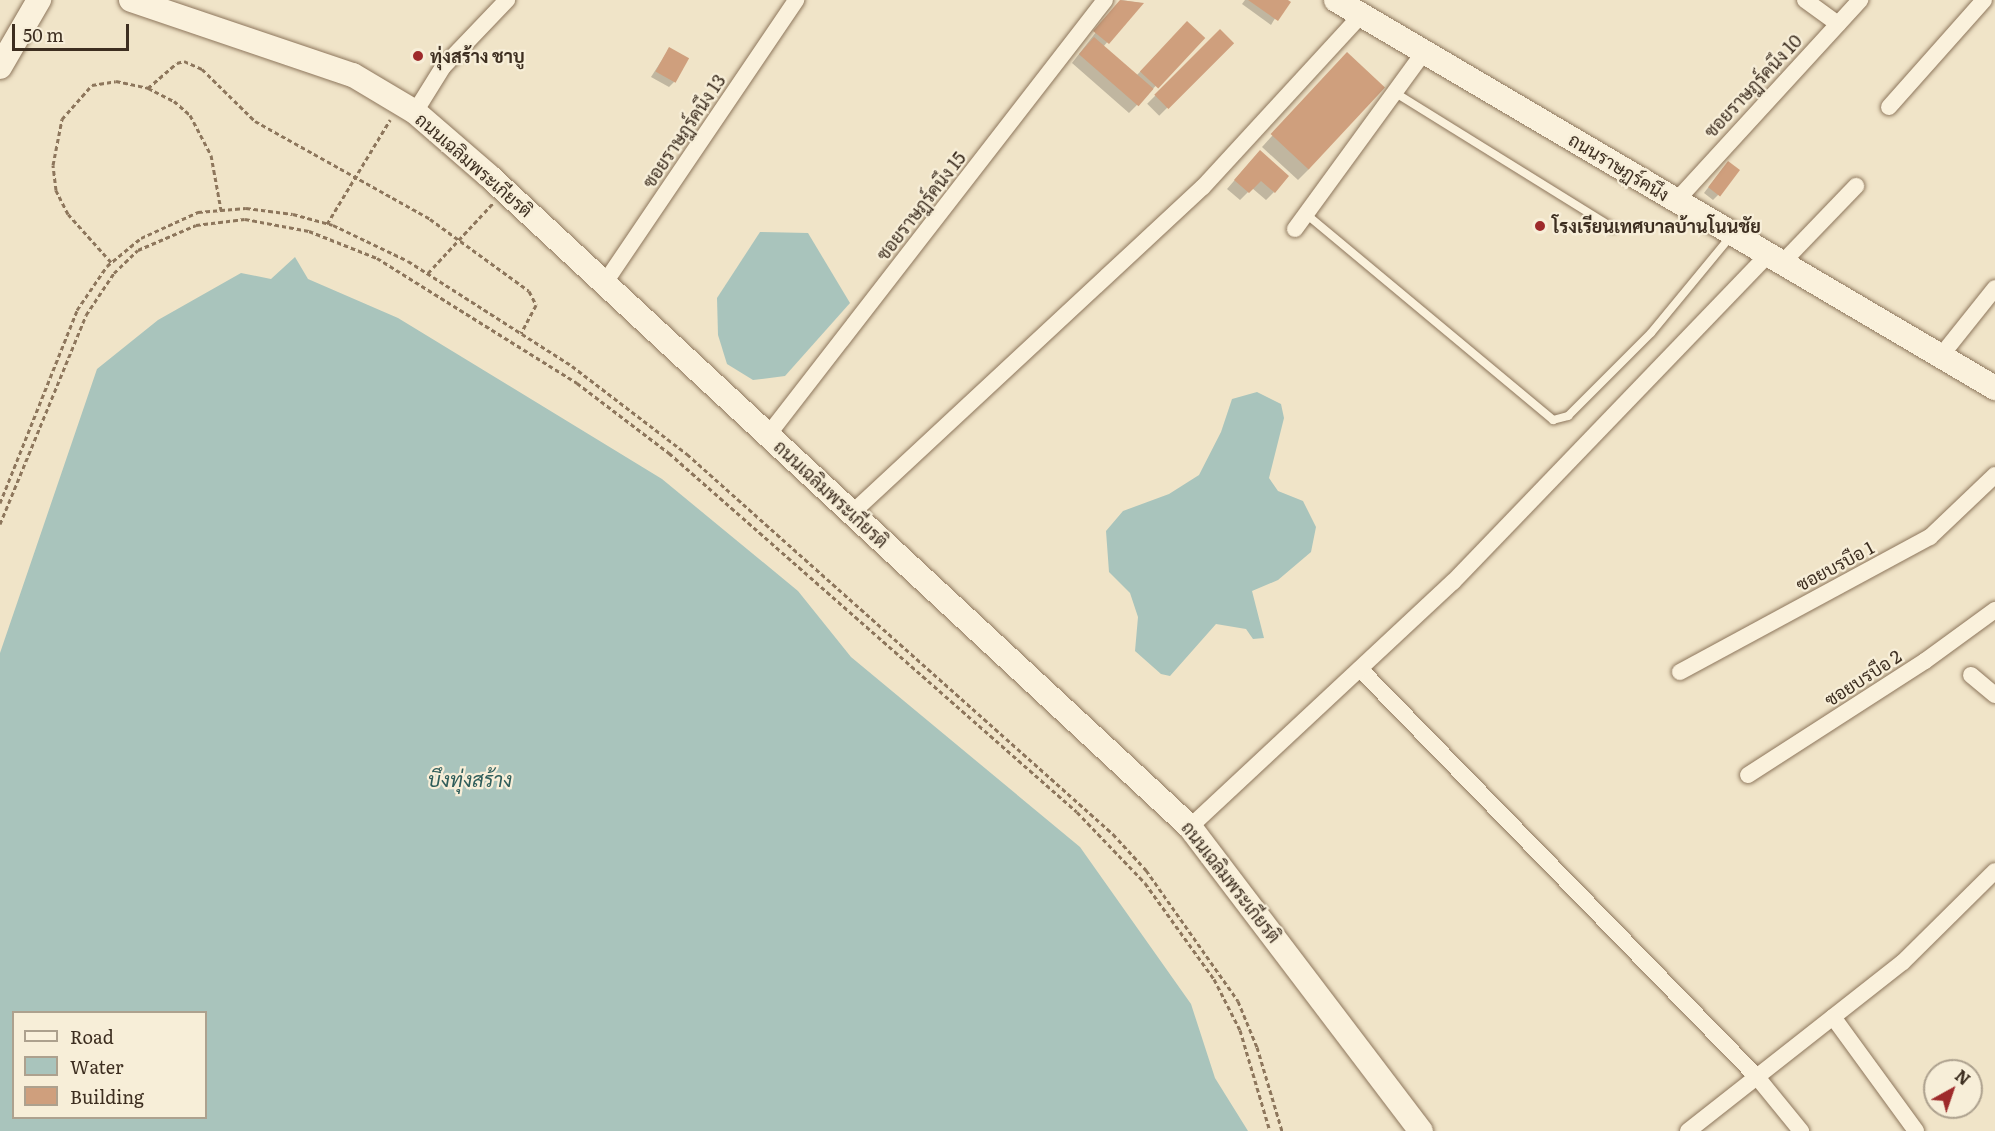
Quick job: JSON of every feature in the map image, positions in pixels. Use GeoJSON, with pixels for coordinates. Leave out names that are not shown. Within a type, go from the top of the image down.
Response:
{"type":"FeatureCollection","features":[{"type":"Feature","properties":{"kind":"street"},"geometry":{"type":"LineString","coordinates":[[0,68],[39,0]]}},
{"type":"Feature","properties":{"kind":"street","name":"ถนนเฉลิมพระเกียรติ"},"geometry":{"type":"LineString","coordinates":[[131,0],[353,75],[407,108],[505,191],[1190,827],[1421,1131]]}},
{"type":"Feature","properties":{"kind":"street"},"geometry":{"type":"LineString","coordinates":[[407,108],[507,0]]}},
{"type":"Feature","properties":{"kind":"street","name":"ซอยราษฏร์คนึง 13"},"geometry":{"type":"LineString","coordinates":[[604,284],[796,0]]}},
{"type":"Feature","properties":{"kind":"street","name":"ซอยราษฏร์คนึง 15"},"geometry":{"type":"LineString","coordinates":[[768,435],[1105,0]]}},
{"type":"Feature","properties":{"kind":"street"},"geometry":{"type":"LineString","coordinates":[[1805,0],[1838,24]]}},
{"type":"Feature","properties":{"kind":"street","name":"ซอยราษฏร์คนึง 10"},"geometry":{"type":"LineString","coordinates":[[1676,201],[1860,0]]}},
{"type":"Feature","properties":{"kind":"street"},"geometry":{"type":"LineString","coordinates":[[1889,107],[1984,0]]}},
{"type":"Feature","properties":{"kind":"street"},"geometry":{"type":"LineString","coordinates":[[852,513],[1203,187],[1346,5]]}},
{"type":"Feature","properties":{"kind":"street","name":"ถนนราษฏร์คนึง"},"geometry":{"type":"LineString","coordinates":[[1346,5],[1995,388]]}},
{"type":"Feature","properties":{"kind":"street"},"geometry":{"type":"LineString","coordinates":[[1295,229],[1424,52]]}},
{"type":"Feature","properties":{"kind":"street"},"geometry":{"type":"LineString","coordinates":[[1190,827],[1453,582],[1775,259],[1856,186]]}},
{"type":"Feature","properties":{"kind":"street"},"geometry":{"type":"LineString","coordinates":[[1940,357],[1995,288]]}},
{"type":"Feature","properties":{"kind":"street","name":"ซอยบรบือ 1"},"geometry":{"type":"LineString","coordinates":[[1680,672],[1930,537],[1995,475]]}},
{"type":"Feature","properties":{"kind":"street","name":"ซอยบรบือ 2"},"geometry":{"type":"LineString","coordinates":[[1748,775],[1925,661],[1995,610]]}},
{"type":"Feature","properties":{"kind":"street"},"geometry":{"type":"LineString","coordinates":[[1360,669],[1757,1077],[1801,1131]]}},
{"type":"Feature","properties":{"kind":"street"},"geometry":{"type":"LineString","coordinates":[[1971,675],[1995,695]]}},
{"type":"Feature","properties":{"kind":"street"},"geometry":{"type":"LineString","coordinates":[[1688,1131],[1903,962],[1995,871]]}},
{"type":"Feature","properties":{"kind":"street"},"geometry":{"type":"LineString","coordinates":[[1833,1017],[1916,1131]]}},
{"type":"Feature","properties":{"kind":"lane"},"geometry":{"type":"LineString","coordinates":[[1393,92],[1613,228]]}},
{"type":"Feature","properties":{"kind":"lane"},"geometry":{"type":"LineString","coordinates":[[1305,214],[1553,420],[1568,416],[1651,333],[1733,234]]}},
{"type":"Feature","properties":{"kind":"path"},"geometry":{"type":"LineString","coordinates":[[148,88],[184,61],[201,69],[255,122],[429,219],[457,242],[506,274],[534,298],[535,311],[521,333]]}},
{"type":"Feature","properties":{"kind":"path"},"geometry":{"type":"LineString","coordinates":[[111,262],[84,236],[56,190],[53,165],[62,119],[92,85],[116,81],[148,88],[174,101],[203,136],[221,210]]}},
{"type":"Feature","properties":{"kind":"path"},"geometry":{"type":"LineString","coordinates":[[327,224],[407,108]]}},
{"type":"Feature","properties":{"kind":"path"},"geometry":{"type":"LineString","coordinates":[[427,274],[505,191]]}},
{"type":"Feature","properties":{"kind":"path"},"geometry":{"type":"LineString","coordinates":[[0,503],[77,310],[111,262],[169,222],[198,212],[246,208],[293,214],[327,224],[427,274],[521,333],[572,366],[687,454],[1113,834],[1146,870],[1238,1001],[1257,1047],[1282,1131]]}},
{"type":"Feature","properties":{"kind":"path"},"geometry":{"type":"LineString","coordinates":[[0,524],[86,315],[114,273],[138,250],[196,225],[245,219],[309,231],[377,258],[577,383],[669,453],[1077,812],[1145,883],[1214,979],[1240,1030],[1270,1131]]}},
{"type":"Feature","properties":{"kind":"water"},"geometry":{"type":"Polygon","coordinates":[[[760,232],[808,233],[850,303],[785,376],[753,380],[727,364],[718,335],[717,298],[760,232]]]}},
{"type":"Feature","properties":{"kind":"water","name":"บึงทุ่งสร้าง"},"geometry":{"type":"Polygon","coordinates":[[[295,257],[308,279],[398,318],[662,479],[798,591],[851,657],[1080,847],[1191,1004],[1215,1078],[1248,1131],[0,1131],[0,653],[97,369],[158,320],[241,273],[271,279],[295,257]]]}},
{"type":"Feature","properties":{"kind":"water"},"geometry":{"type":"Polygon","coordinates":[[[1257,392],[1281,404],[1284,418],[1269,478],[1278,491],[1303,501],[1316,527],[1311,552],[1278,580],[1252,591],[1264,638],[1253,639],[1246,629],[1216,624],[1170,676],[1161,674],[1135,651],[1138,617],[1130,593],[1109,572],[1106,531],[1123,511],[1169,494],[1199,475],[1221,432],[1232,399],[1257,392]]]}},
{"type":"Feature","properties":{"kind":"building"},"geometry":{"type":"Polygon","coordinates":[[[1120,0],[1144,3],[1109,44],[1093,31],[1120,0]]]}},
{"type":"Feature","properties":{"kind":"building"},"geometry":{"type":"Polygon","coordinates":[[[1248,0],[1288,0],[1291,2],[1278,21],[1248,0]]]}},
{"type":"Feature","properties":{"kind":"building"},"geometry":{"type":"Polygon","coordinates":[[[1187,21],[1205,38],[1158,89],[1140,71],[1187,21]]]}},
{"type":"Feature","properties":{"kind":"building"},"geometry":{"type":"Polygon","coordinates":[[[1220,29],[1234,43],[1168,109],[1154,95],[1220,29]]]}},
{"type":"Feature","properties":{"kind":"building"},"geometry":{"type":"Polygon","coordinates":[[[1094,37],[1154,89],[1139,106],[1079,54],[1094,37]]]}},
{"type":"Feature","properties":{"kind":"building"},"geometry":{"type":"Polygon","coordinates":[[[669,47],[689,58],[676,83],[655,71],[669,47]]]}},
{"type":"Feature","properties":{"kind":"building"},"geometry":{"type":"Polygon","coordinates":[[[1347,52],[1385,87],[1309,169],[1271,134],[1347,52]]]}},
{"type":"Feature","properties":{"kind":"building"},"geometry":{"type":"Polygon","coordinates":[[[1260,150],[1289,176],[1275,193],[1261,181],[1249,193],[1234,180],[1260,150]]]}},
{"type":"Feature","properties":{"kind":"building"},"geometry":{"type":"Polygon","coordinates":[[[1728,161],[1740,170],[1720,196],[1708,187],[1728,161]]]}},
{"type":"Feature","properties":{"kind":"place","name":"ทุ่งสร้าง ชาบู"},"geometry":{"type":"Point","coordinates":[418,56]}},
{"type":"Feature","properties":{"kind":"place","name":"โรงเรียนเทศบาลบ้านโนนชัย"},"geometry":{"type":"Point","coordinates":[1540,226]}}]}
